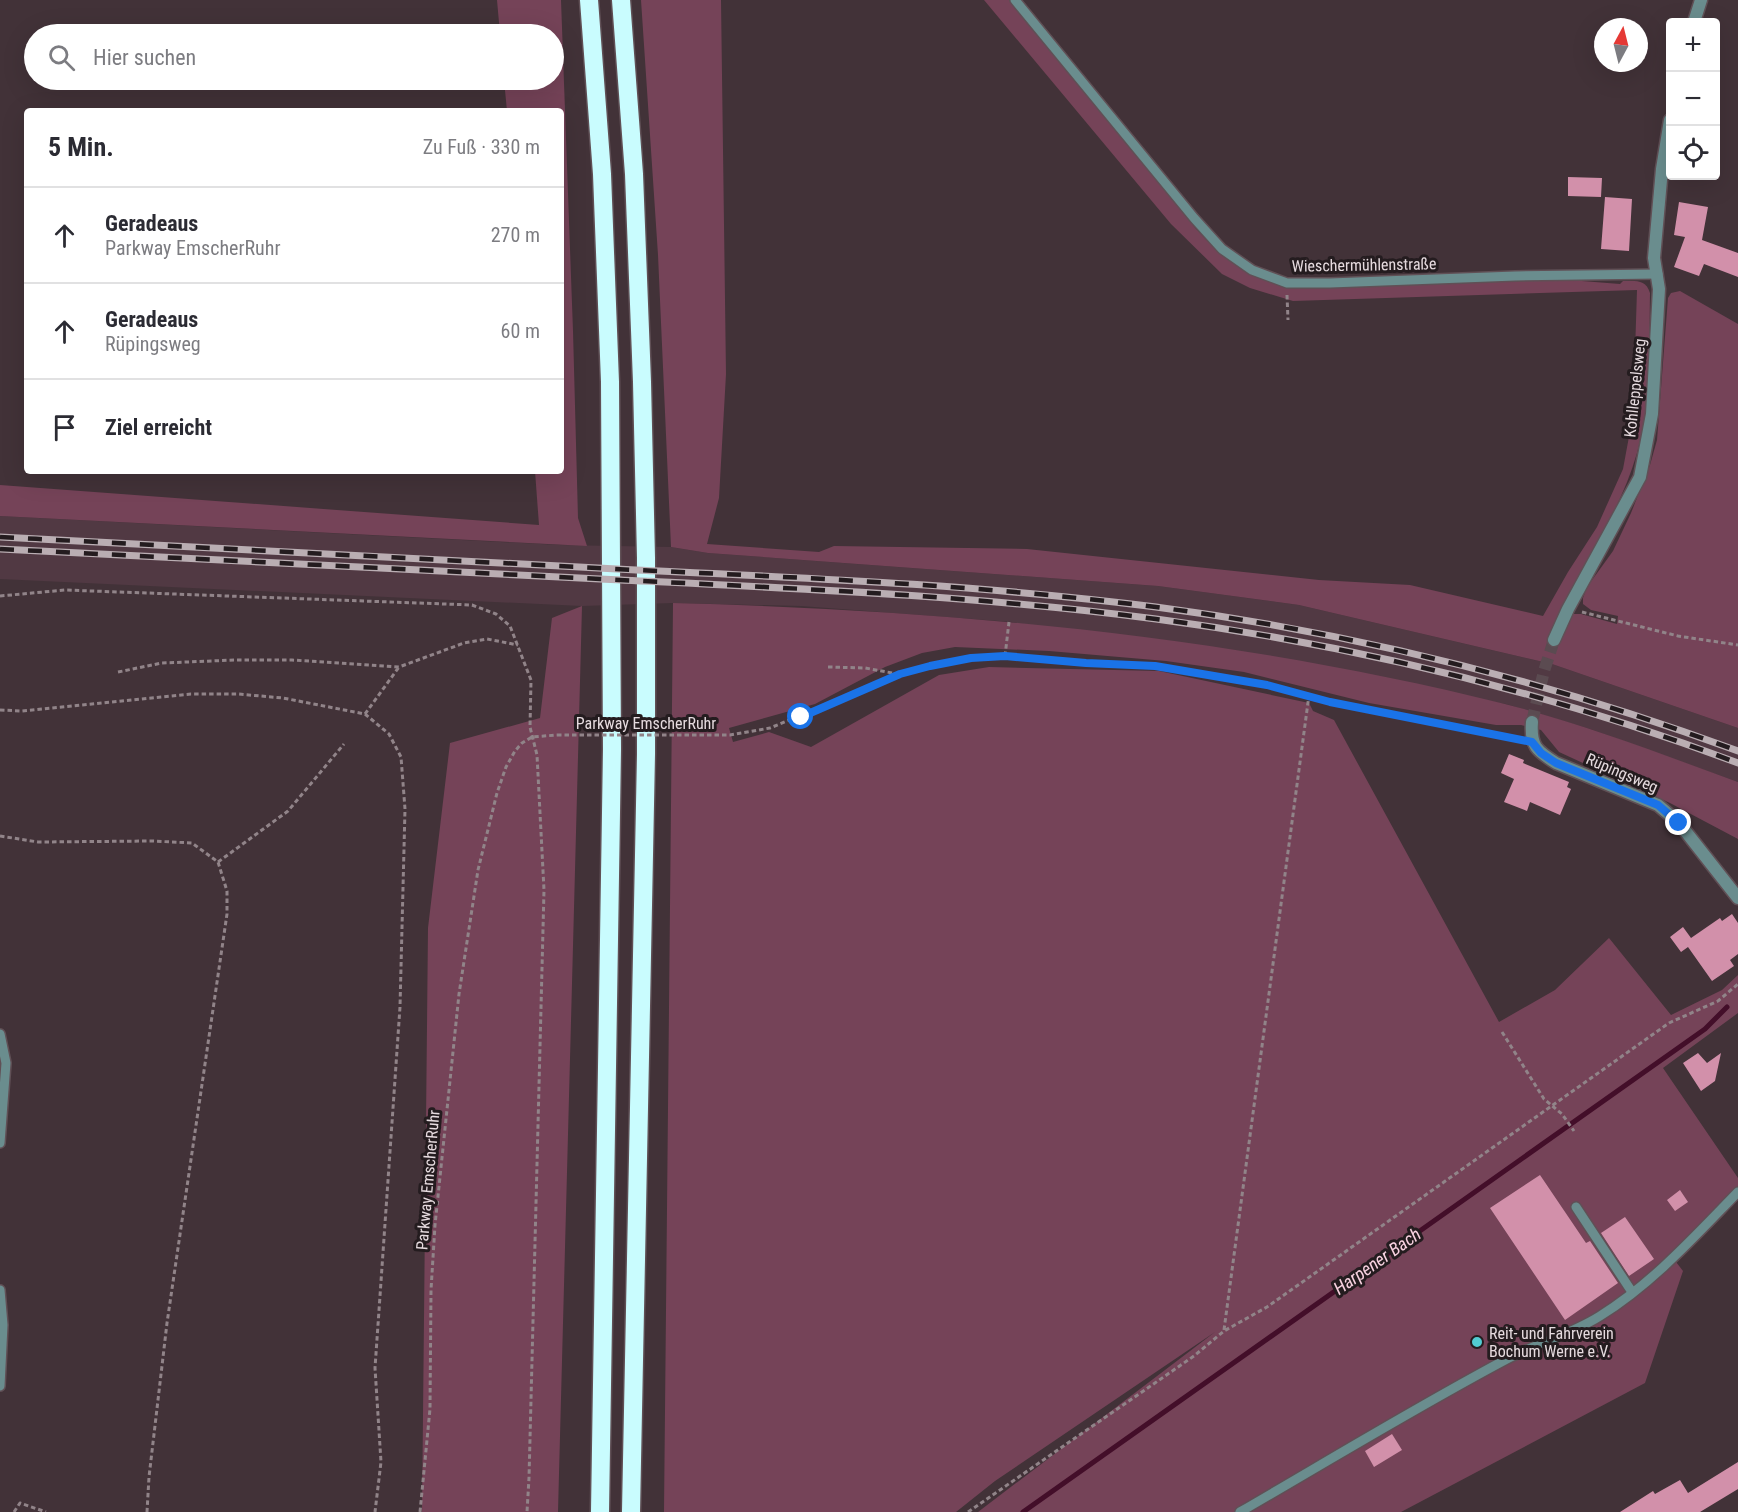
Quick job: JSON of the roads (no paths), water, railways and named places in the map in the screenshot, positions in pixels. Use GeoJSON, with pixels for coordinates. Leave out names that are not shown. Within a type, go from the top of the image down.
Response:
{"type":"FeatureCollection","features":[{"type":"Feature","properties":{"kind":"highway"},"geometry":{"type":"LineString","coordinates":[[589,0],[602,174],[610,382],[612,749],[600,1512]]}},
{"type":"Feature","properties":{"kind":"highway"},"geometry":{"type":"LineString","coordinates":[[621,0],[634,174],[646,558],[646,764],[631,1512]]}},
{"type":"Feature","properties":{"kind":"street"},"geometry":{"type":"LineString","coordinates":[[1695,18],[1701,0]]}},
{"type":"Feature","properties":{"kind":"street","name":"Kohlleppelsweg"},"geometry":{"type":"LineString","coordinates":[[1554,640],[1640,477],[1652,414],[1659,289],[1654,258],[1662,169],[1670,126]]}},
{"type":"Feature","properties":{"kind":"street","name":"Rüpingsweg"},"geometry":{"type":"LineString","coordinates":[[1532,722],[1532,742],[1541,753],[1556,763],[1658,805],[1679,823],[1738,898]]}},
{"type":"Feature","properties":{"kind":"lane","name":"Wieschermühlenstraße"},"geometry":{"type":"LineString","coordinates":[[1015,0],[1194,218],[1222,249],[1252,270],[1287,283],[1658,274]]}},
{"type":"Feature","properties":{"kind":"lane"},"geometry":{"type":"LineString","coordinates":[[0,1034],[6,1063],[0,1143]]}},
{"type":"Feature","properties":{"kind":"lane"},"geometry":{"type":"LineString","coordinates":[[1240,1512],[1508,1359],[1600,1316],[1660,1270],[1738,1192]]}},
{"type":"Feature","properties":{"kind":"lane"},"geometry":{"type":"LineString","coordinates":[[1576,1207],[1632,1292]]}},
{"type":"Feature","properties":{"kind":"lane"},"geometry":{"type":"LineString","coordinates":[[0,1290],[3,1325],[0,1386]]}},
{"type":"Feature","properties":{"kind":"waterway","name":"Harpener Bach"},"geometry":{"type":"LineString","coordinates":[[1023,1512],[1705,1029],[1727,1007]]}},
{"type":"Feature","properties":{"kind":"tunnel"},"geometry":{"type":"LineString","coordinates":[[1532,722],[1554,640]]}},
{"type":"Feature","properties":{"kind":"railway"},"geometry":{"type":"LineString","coordinates":[[0,537],[896,583],[1026,593],[1156,607],[1304,631],[1451,663],[1596,703],[1738,751]]}},
{"type":"Feature","properties":{"kind":"railway"},"geometry":{"type":"LineString","coordinates":[[0,549],[879,593],[1018,604],[1156,619],[1304,643],[1451,674],[1596,715],[1738,763]]}},
{"type":"Feature","properties":{"kind":"place","name":"Reit- und Fahrverein Bochum Werne e.V."},"geometry":{"type":"Point","coordinates":[1477,1342]}}]}
